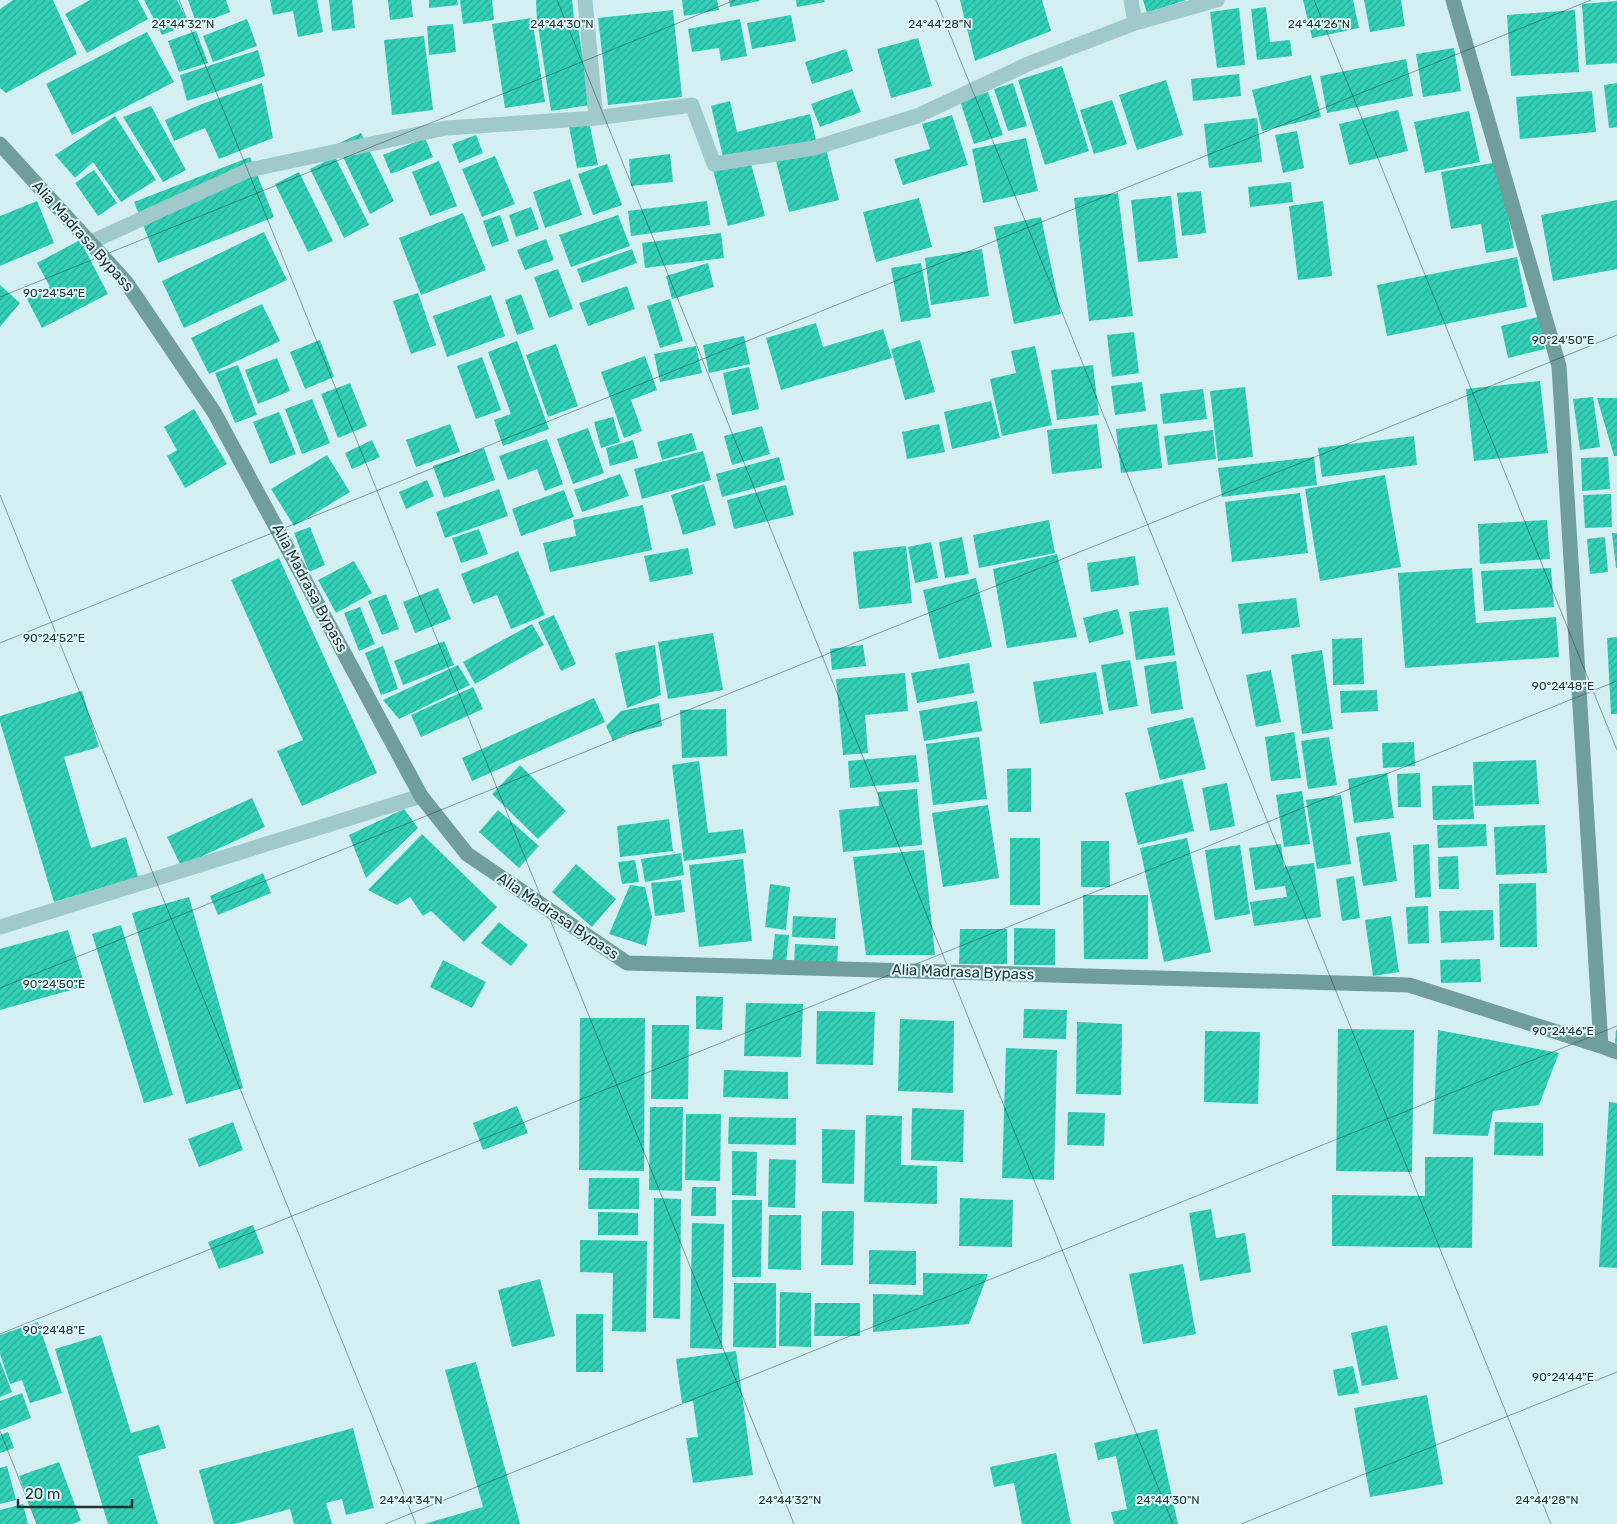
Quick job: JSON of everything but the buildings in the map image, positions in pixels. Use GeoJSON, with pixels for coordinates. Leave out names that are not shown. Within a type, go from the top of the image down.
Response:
{"type":"FeatureCollection","features":[{"type":"Feature","properties":{"kind":"street"},"geometry":{"type":"LineString","coordinates":[[585,0],[596,118]]}},
{"type":"Feature","properties":{"kind":"street"},"geometry":{"type":"LineString","coordinates":[[1131,0],[1135,23]]}},
{"type":"Feature","properties":{"kind":"street"},"geometry":{"type":"LineString","coordinates":[[91,242],[249,170],[446,128],[596,118],[692,105],[714,164],[814,148],[917,116],[1028,64],[1135,23],[1217,0]]}},
{"type":"Feature","properties":{"kind":"street"},"geometry":{"type":"LineString","coordinates":[[1453,0],[1559,366],[1601,1046]]}},
{"type":"Feature","properties":{"kind":"street","name":"Alia Madrasa Bypass"},"geometry":{"type":"LineString","coordinates":[[0,144],[126,282],[214,412],[421,796],[467,854],[627,963],[1409,985],[1617,1052]]}},
{"type":"Feature","properties":{"kind":"street"},"geometry":{"type":"LineString","coordinates":[[0,927],[421,796]]}}]}
